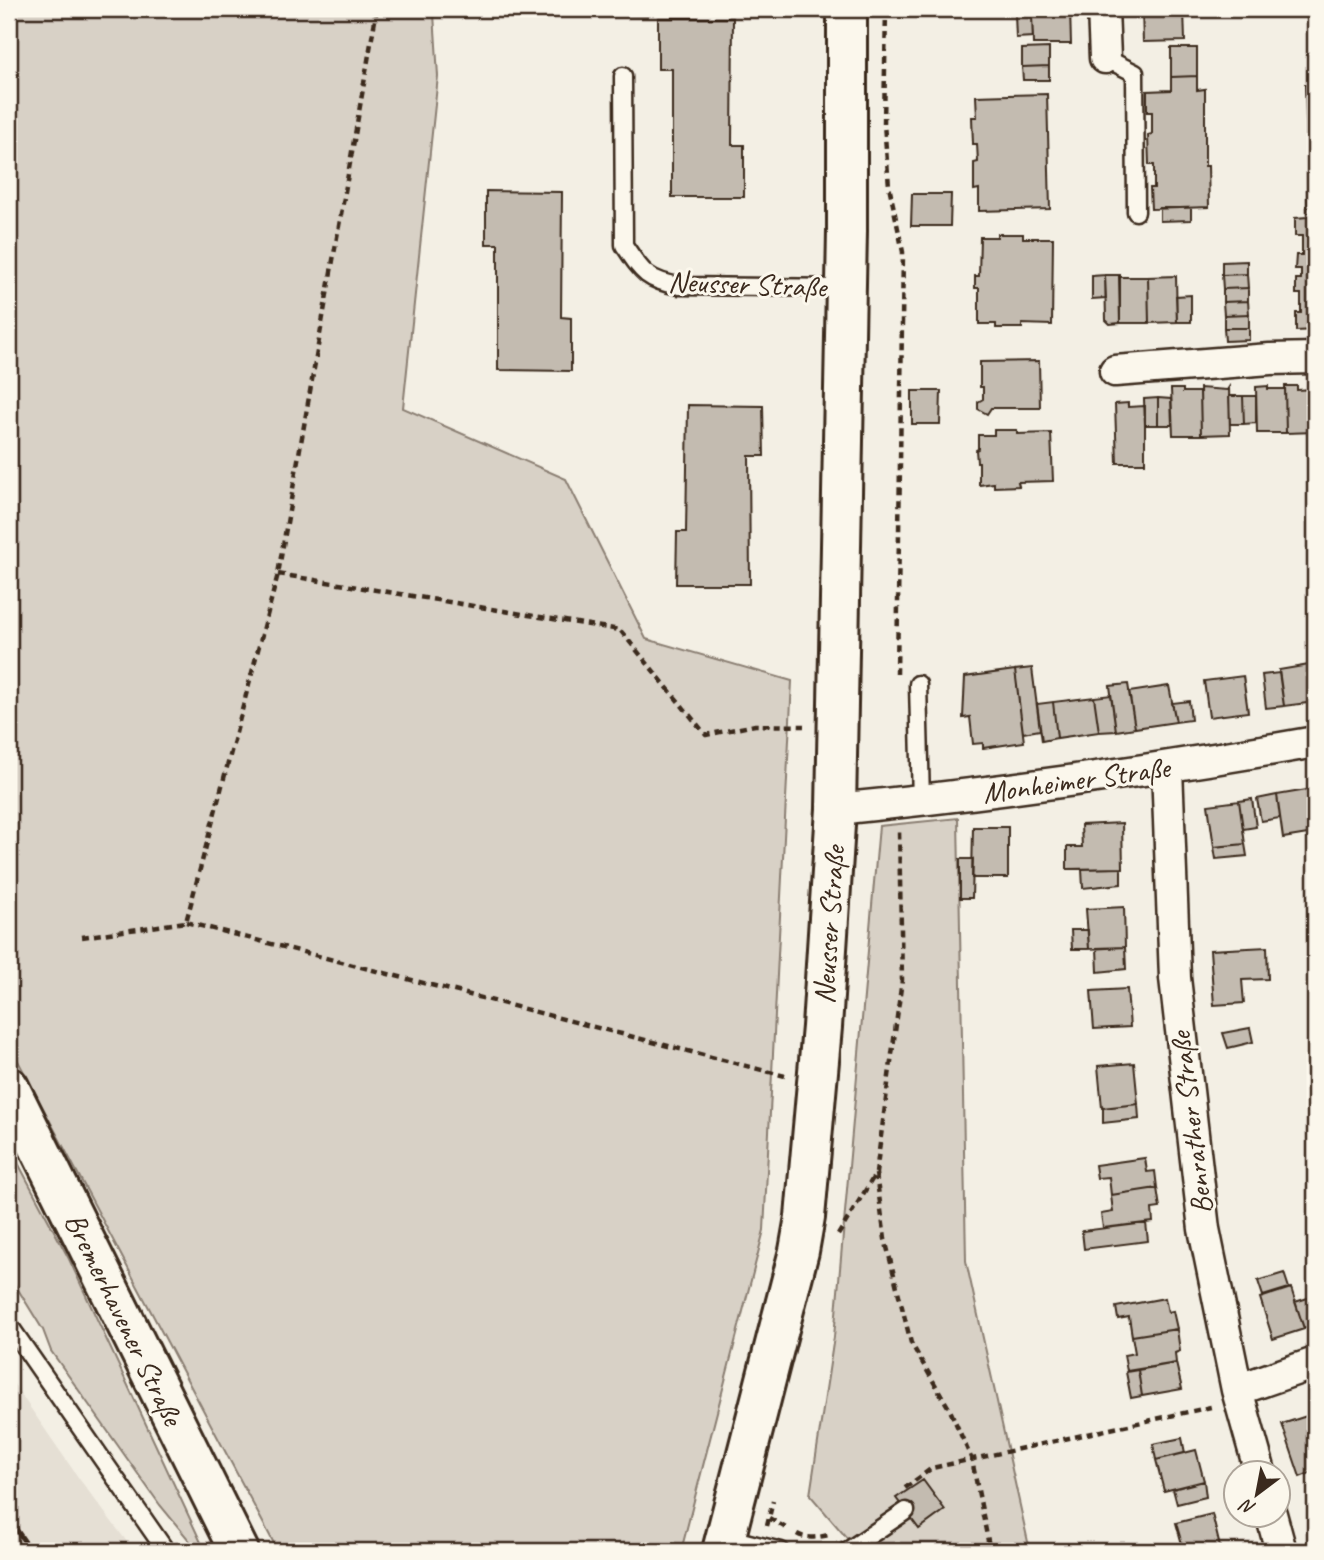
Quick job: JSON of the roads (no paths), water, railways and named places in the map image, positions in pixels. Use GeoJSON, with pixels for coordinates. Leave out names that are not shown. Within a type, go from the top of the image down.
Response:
{"type":"FeatureCollection","features":[{"type":"Feature","properties":{"kind":"main road","name":"Neusser Straße"},"geometry":{"type":"LineString","coordinates":[[724,1544],[799,1251],[805,1217],[822,1027],[836,809],[846,288],[846,9]]}},
{"type":"Feature","properties":{"kind":"main road","name":"Bremerhavener Straße"},"geometry":{"type":"LineString","coordinates":[[9,1087],[239,1551]]}},
{"type":"Feature","properties":{"kind":"street"},"geometry":{"type":"LineString","coordinates":[[1103,9],[1105,58]]}},
{"type":"Feature","properties":{"kind":"street"},"geometry":{"type":"LineString","coordinates":[[1115,371],[1315,358]]}},
{"type":"Feature","properties":{"kind":"street","name":"Monheimer Straße"},"geometry":{"type":"LineString","coordinates":[[836,809],[1167,768],[1315,742]]}},
{"type":"Feature","properties":{"kind":"street","name":"Benrather Straße"},"geometry":{"type":"LineString","coordinates":[[1167,768],[1176,991],[1204,1229],[1238,1395],[1255,1458]]}},
{"type":"Feature","properties":{"kind":"street"},"geometry":{"type":"LineString","coordinates":[[1238,1395],[1315,1363]]}},
{"type":"Feature","properties":{"kind":"street"},"geometry":{"type":"LineString","coordinates":[[1275,1528],[1281,1551]]}},
{"type":"Feature","properties":{"kind":"lane"},"geometry":{"type":"LineString","coordinates":[[1105,58],[1135,73],[1136,212]]}},
{"type":"Feature","properties":{"kind":"lane","name":"Neusser Straße"},"geometry":{"type":"LineString","coordinates":[[624,76],[624,245],[639,268],[656,282],[679,286],[846,288]]}},
{"type":"Feature","properties":{"kind":"lane"},"geometry":{"type":"LineString","coordinates":[[909,802],[918,684]]}},
{"type":"Feature","properties":{"kind":"lane"},"geometry":{"type":"LineString","coordinates":[[9,1325],[166,1551]]}},
{"type":"Feature","properties":{"kind":"lane"},"geometry":{"type":"LineString","coordinates":[[847,1551],[906,1511]]}},
{"type":"Feature","properties":{"kind":"lane"},"geometry":{"type":"LineString","coordinates":[[724,1544],[781,1551]]}},
{"type":"Feature","properties":{"kind":"railway"},"geometry":{"type":"LineString","coordinates":[[9,1519],[31,1551]]}}]}
